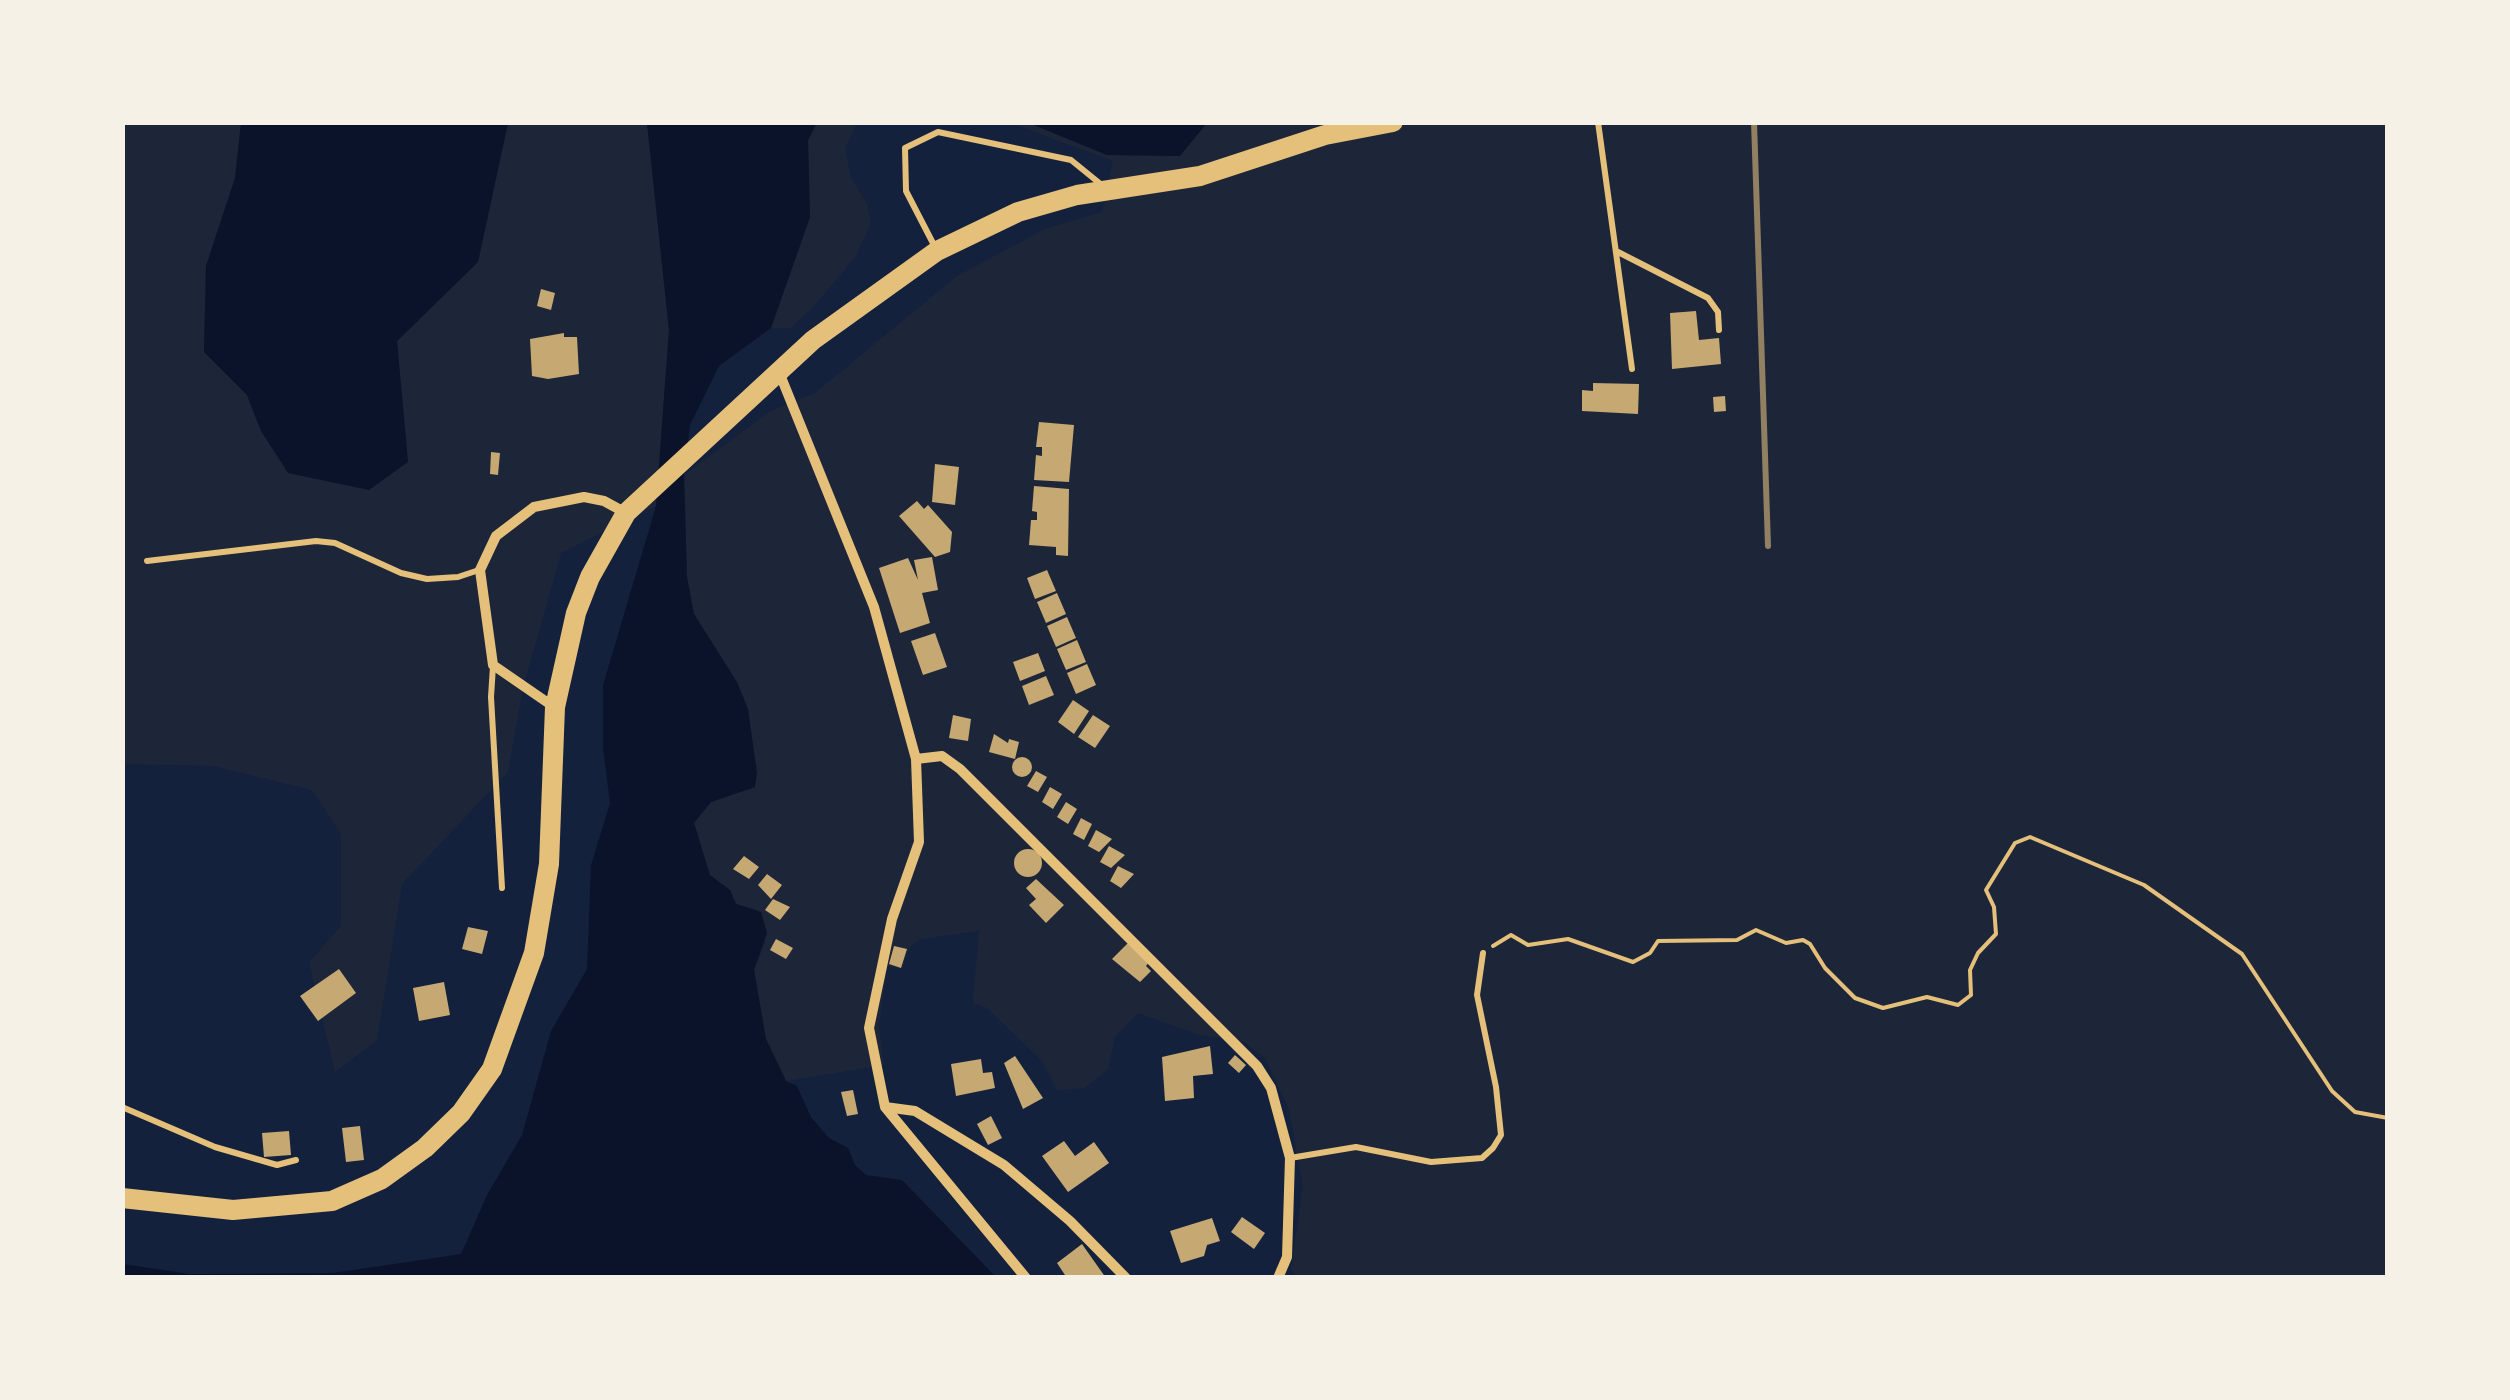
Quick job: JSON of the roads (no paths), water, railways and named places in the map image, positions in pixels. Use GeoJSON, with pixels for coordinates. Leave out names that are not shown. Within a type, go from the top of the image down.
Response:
{"type":"FeatureCollection","features":[{"type":"Feature","properties":{"kind":"main road"},"geometry":{"type":"LineString","coordinates":[[122,1198],[233,1210],[332,1201],[382,1179],[425,1148],[460,1113],[492,1068],[534,953],[549,864],[555,707],[576,613],[590,577],[626,514],[646,492],[812,340],[936,251],[1018,212],[1108,190],[1200,176],[1326,135],[1393,122]]}},
{"type":"Feature","properties":{"kind":"street"},"geometry":{"type":"LineString","coordinates":[[778,371],[874,608],[916,759],[918,842],[892,919],[870,1028],[884,1107],[1026,1278]]}},
{"type":"Feature","properties":{"kind":"street"},"geometry":{"type":"LineString","coordinates":[[555,707],[494,664],[482,609],[480,570],[496,536],[534,507],[584,497],[604,501],[626,514]]}},
{"type":"Feature","properties":{"kind":"street"},"geometry":{"type":"LineString","coordinates":[[916,759],[942,756],[960,769],[1258,1066],[1271,1088],[1290,1158],[1286,1257],[1278,1278]]}},
{"type":"Feature","properties":{"kind":"street"},"geometry":{"type":"LineString","coordinates":[[884,1107],[915,1111],[1004,1164],[1070,1221],[1126,1278]]}},
{"type":"Feature","properties":{"kind":"lane"},"geometry":{"type":"LineString","coordinates":[[1598,122],[1632,369]]}},
{"type":"Feature","properties":{"kind":"lane"},"geometry":{"type":"LineString","coordinates":[[936,251],[906,190],[905,148],[938,132],[1071,160],[1108,190]]}},
{"type":"Feature","properties":{"kind":"lane"},"geometry":{"type":"LineString","coordinates":[[1617,252],[1708,298],[1718,312],[1718,330]]}},
{"type":"Feature","properties":{"kind":"lane"},"geometry":{"type":"LineString","coordinates":[[147,560],[316,541],[335,542],[401,573],[426,579],[458,577],[480,570]]}},
{"type":"Feature","properties":{"kind":"lane"},"geometry":{"type":"LineString","coordinates":[[494,664],[491,697],[502,888]]}},
{"type":"Feature","properties":{"kind":"lane"},"geometry":{"type":"LineString","coordinates":[[1290,1158],[1356,1147],[1431,1162],[1482,1158],[1494,1148],[1500,1135],[1496,1087],[1477,994],[1483,953]]}},
{"type":"Feature","properties":{"kind":"lane"},"geometry":{"type":"LineString","coordinates":[[122,1108],[214,1147],[276,1165],[296,1160]]}},
{"type":"Feature","properties":{"kind":"railway"},"geometry":{"type":"LineString","coordinates":[[1754,122],[1768,546]]}}]}
